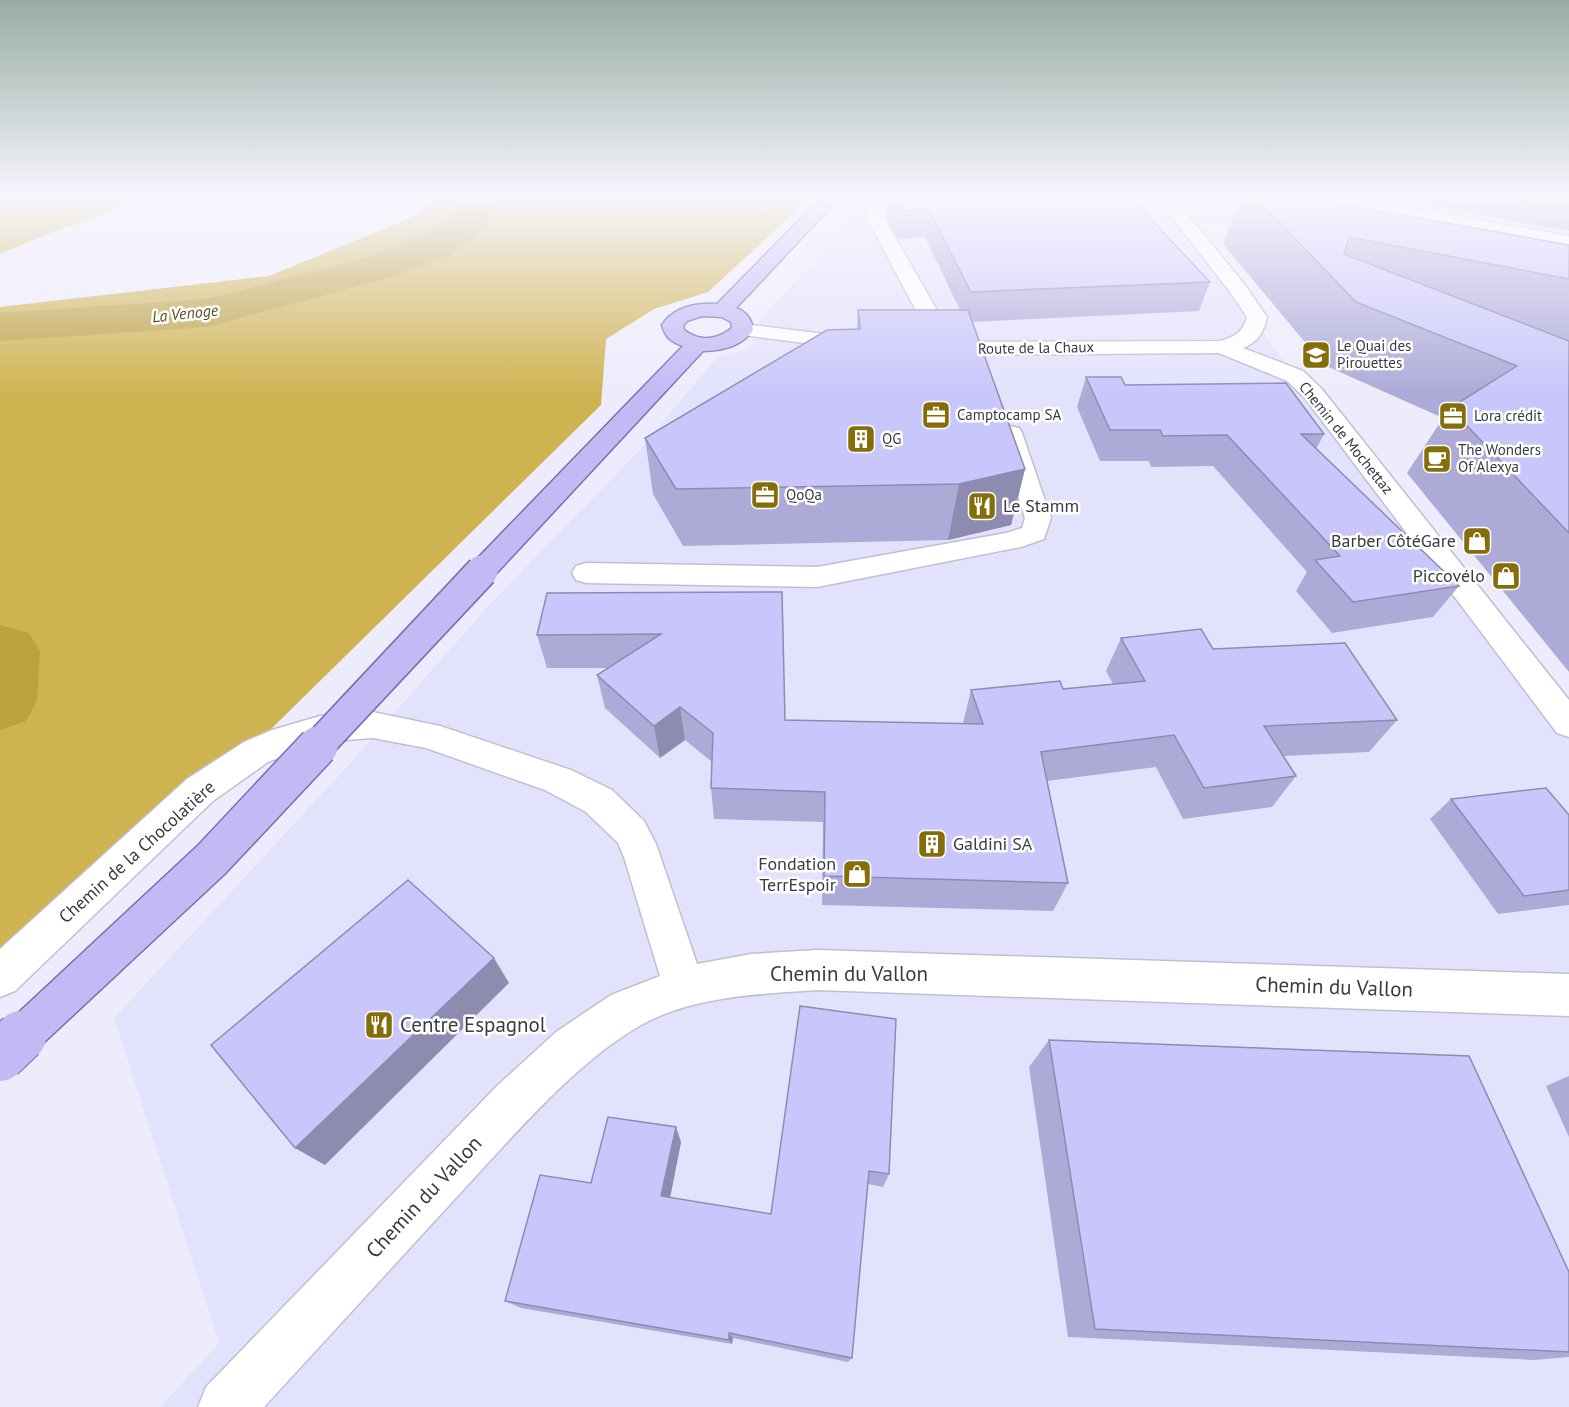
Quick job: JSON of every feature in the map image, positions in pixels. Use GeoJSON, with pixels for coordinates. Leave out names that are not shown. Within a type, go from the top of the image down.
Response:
{"type":"FeatureCollection","features":[{"type":"Feature","properties":{"kind":"main road"},"geometry":{"type":"LineString","coordinates":[[722,311],[768,264]]}},
{"type":"Feature","properties":{"kind":"main road"},"geometry":{"type":"LineString","coordinates":[[722,311],[740,318],[743,330],[731,340],[709,345],[686,342],[672,333],[674,322],[689,313],[722,311]]}},
{"type":"Feature","properties":{"kind":"main road"},"geometry":{"type":"LineString","coordinates":[[0,1056],[212,859],[697,344]]}},
{"type":"Feature","properties":{"kind":"street"},"geometry":{"type":"LineString","coordinates":[[901,264],[948,349]]}},
{"type":"Feature","properties":{"kind":"street"},"geometry":{"type":"LineString","coordinates":[[1217,264],[1257,317],[1255,331],[1244,341],[1222,347]]}},
{"type":"Feature","properties":{"kind":"street"},"geometry":{"type":"LineString","coordinates":[[743,330],[879,347]]}},
{"type":"Feature","properties":{"kind":"street","name":"Route de la Chaux"},"geometry":{"type":"LineString","coordinates":[[913,350],[1222,347]]}},
{"type":"Feature","properties":{"kind":"street","name":"Chemin de Mochettaz"},"geometry":{"type":"LineString","coordinates":[[1222,347],[1295,376],[1313,393],[1569,724]]}},
{"type":"Feature","properties":{"kind":"street"},"geometry":{"type":"LineString","coordinates":[[982,349],[990,375]]}},
{"type":"Feature","properties":{"kind":"street"},"geometry":{"type":"LineString","coordinates":[[586,573],[817,577],[1011,541],[1034,533],[1038,518],[1001,408]]}},
{"type":"Feature","properties":{"kind":"street","name":"Chemin de la Chocolatière"},"geometry":{"type":"LineString","coordinates":[[0,977],[200,790],[256,752],[284,740],[320,729],[373,725],[428,735],[558,780],[599,801],[631,832],[643,856],[684,987]]}},
{"type":"Feature","properties":{"kind":"street","name":"Chemin du Vallon"},"geometry":{"type":"LineString","coordinates":[[226,1407],[513,1102],[563,1056],[626,1010],[684,987],[752,974],[818,970],[1569,995]]}},
{"type":"Feature","properties":{"kind":"shaded area"},"geometry":{"type":"Polygon","coordinates":[[[299,264],[739,264],[708,292],[654,309],[606,339],[601,405],[0,995],[0,307],[269,276],[299,264]]]}},
{"type":"Feature","properties":{"kind":"shaded area"},"geometry":{"type":"Polygon","coordinates":[[[813,264],[1213,264],[1439,577],[1569,734],[1569,1407],[160,1407],[219,1343],[114,1018],[344,770],[492,602],[637,453],[718,356],[750,349],[761,318],[813,264]]]}},
{"type":"Feature","properties":{"kind":"shaded area"},"geometry":{"type":"Polygon","coordinates":[[[1432,264],[1569,264],[1569,288],[1432,264]]]}},
{"type":"Feature","properties":{"kind":"building"},"geometry":{"type":"Polygon","coordinates":[[[956,264],[1193,264],[1210,282],[971,292],[956,264]]]}},
{"type":"Feature","properties":{"kind":"building"},"geometry":{"type":"Polygon","coordinates":[[[1319,264],[1369,264],[1569,341],[1569,533],[1450,408],[1517,366],[1356,302],[1319,264]]]}},
{"type":"Feature","properties":{"kind":"building"},"geometry":{"type":"Polygon","coordinates":[[[1489,264],[1569,264],[1569,279],[1489,264]]]}},
{"type":"Feature","properties":{"kind":"building"},"geometry":{"type":"Polygon","coordinates":[[[858,310],[968,310],[1025,469],[959,484],[676,489],[645,438],[827,330],[860,329],[858,310]]]}},
{"type":"Feature","properties":{"kind":"building"},"geometry":{"type":"Polygon","coordinates":[[[1086,377],[1121,377],[1125,385],[1286,383],[1324,434],[1301,434],[1459,586],[1353,602],[1315,560],[1340,556],[1227,435],[1163,436],[1160,430],[1110,430],[1086,377]]]}},
{"type":"Feature","properties":{"kind":"building"},"geometry":{"type":"Polygon","coordinates":[[[782,592],[785,720],[983,724],[971,690],[1060,681],[1063,689],[1145,681],[1121,638],[1201,629],[1213,649],[1345,643],[1397,720],[1264,726],[1296,776],[1204,788],[1174,735],[1041,752],[1068,883],[824,876],[825,792],[711,788],[713,733],[680,707],[654,726],[597,675],[661,634],[537,635],[547,593],[782,592]]]}},
{"type":"Feature","properties":{"kind":"building"},"geometry":{"type":"Polygon","coordinates":[[[1546,788],[1569,815],[1569,890],[1524,896],[1451,799],[1546,788]]]}},
{"type":"Feature","properties":{"kind":"building","name":"Centre Espagnol"},"geometry":{"type":"Polygon","coordinates":[[[408,880],[494,958],[295,1148],[211,1045],[408,880]]]}},
{"type":"Feature","properties":{"kind":"building"},"geometry":{"type":"Polygon","coordinates":[[[800,1006],[896,1019],[889,1174],[869,1171],[852,1358],[729,1333],[729,1340],[505,1301],[540,1175],[591,1183],[608,1117],[676,1127],[661,1196],[771,1214],[800,1006]]]}},
{"type":"Feature","properties":{"kind":"building"},"geometry":{"type":"Polygon","coordinates":[[[1049,1040],[1469,1056],[1569,1272],[1569,1352],[1095,1329],[1049,1040]]]}},
{"type":"Feature","properties":{"kind":"waterway","name":"La Venoge"},"geometry":{"type":"LineString","coordinates":[[0,327],[207,313],[387,264]]}},
{"type":"Feature","properties":{"kind":"waterway","name":"La Venoge"},"geometry":{"type":"LineString","coordinates":[[0,651],[4,651],[0,701]]}},
{"type":"Feature","properties":{"kind":"place","name":"Le Quai des Pirouettes"},"geometry":{"type":"Point","coordinates":[1316,355]}},
{"type":"Feature","properties":{"kind":"place","name":"Camptocamp SA"},"geometry":{"type":"Point","coordinates":[936,415]}},
{"type":"Feature","properties":{"kind":"place","name":"Lora crédit"},"geometry":{"type":"Point","coordinates":[1453,416]}},
{"type":"Feature","properties":{"kind":"place","name":"QG"},"geometry":{"type":"Point","coordinates":[861,439]}},
{"type":"Feature","properties":{"kind":"place","name":"The Wonders Of Alexya"},"geometry":{"type":"Point","coordinates":[1437,459]}},
{"type":"Feature","properties":{"kind":"place","name":"QoQa"},"geometry":{"type":"Point","coordinates":[765,495]}},
{"type":"Feature","properties":{"kind":"place","name":"Le Stamm"},"geometry":{"type":"Point","coordinates":[982,506]}},
{"type":"Feature","properties":{"kind":"place","name":"Barber CôtéGare"},"geometry":{"type":"Point","coordinates":[1477,541]}},
{"type":"Feature","properties":{"kind":"place","name":"Piccovélo"},"geometry":{"type":"Point","coordinates":[1506,576]}},
{"type":"Feature","properties":{"kind":"place","name":"Galdini SA"},"geometry":{"type":"Point","coordinates":[932,844]}},
{"type":"Feature","properties":{"kind":"place","name":"Fondation TerrEspoir"},"geometry":{"type":"Point","coordinates":[857,874]}},
{"type":"Feature","properties":{"kind":"place","name":"Centre Espagnol"},"geometry":{"type":"Point","coordinates":[379,1025]}}]}
